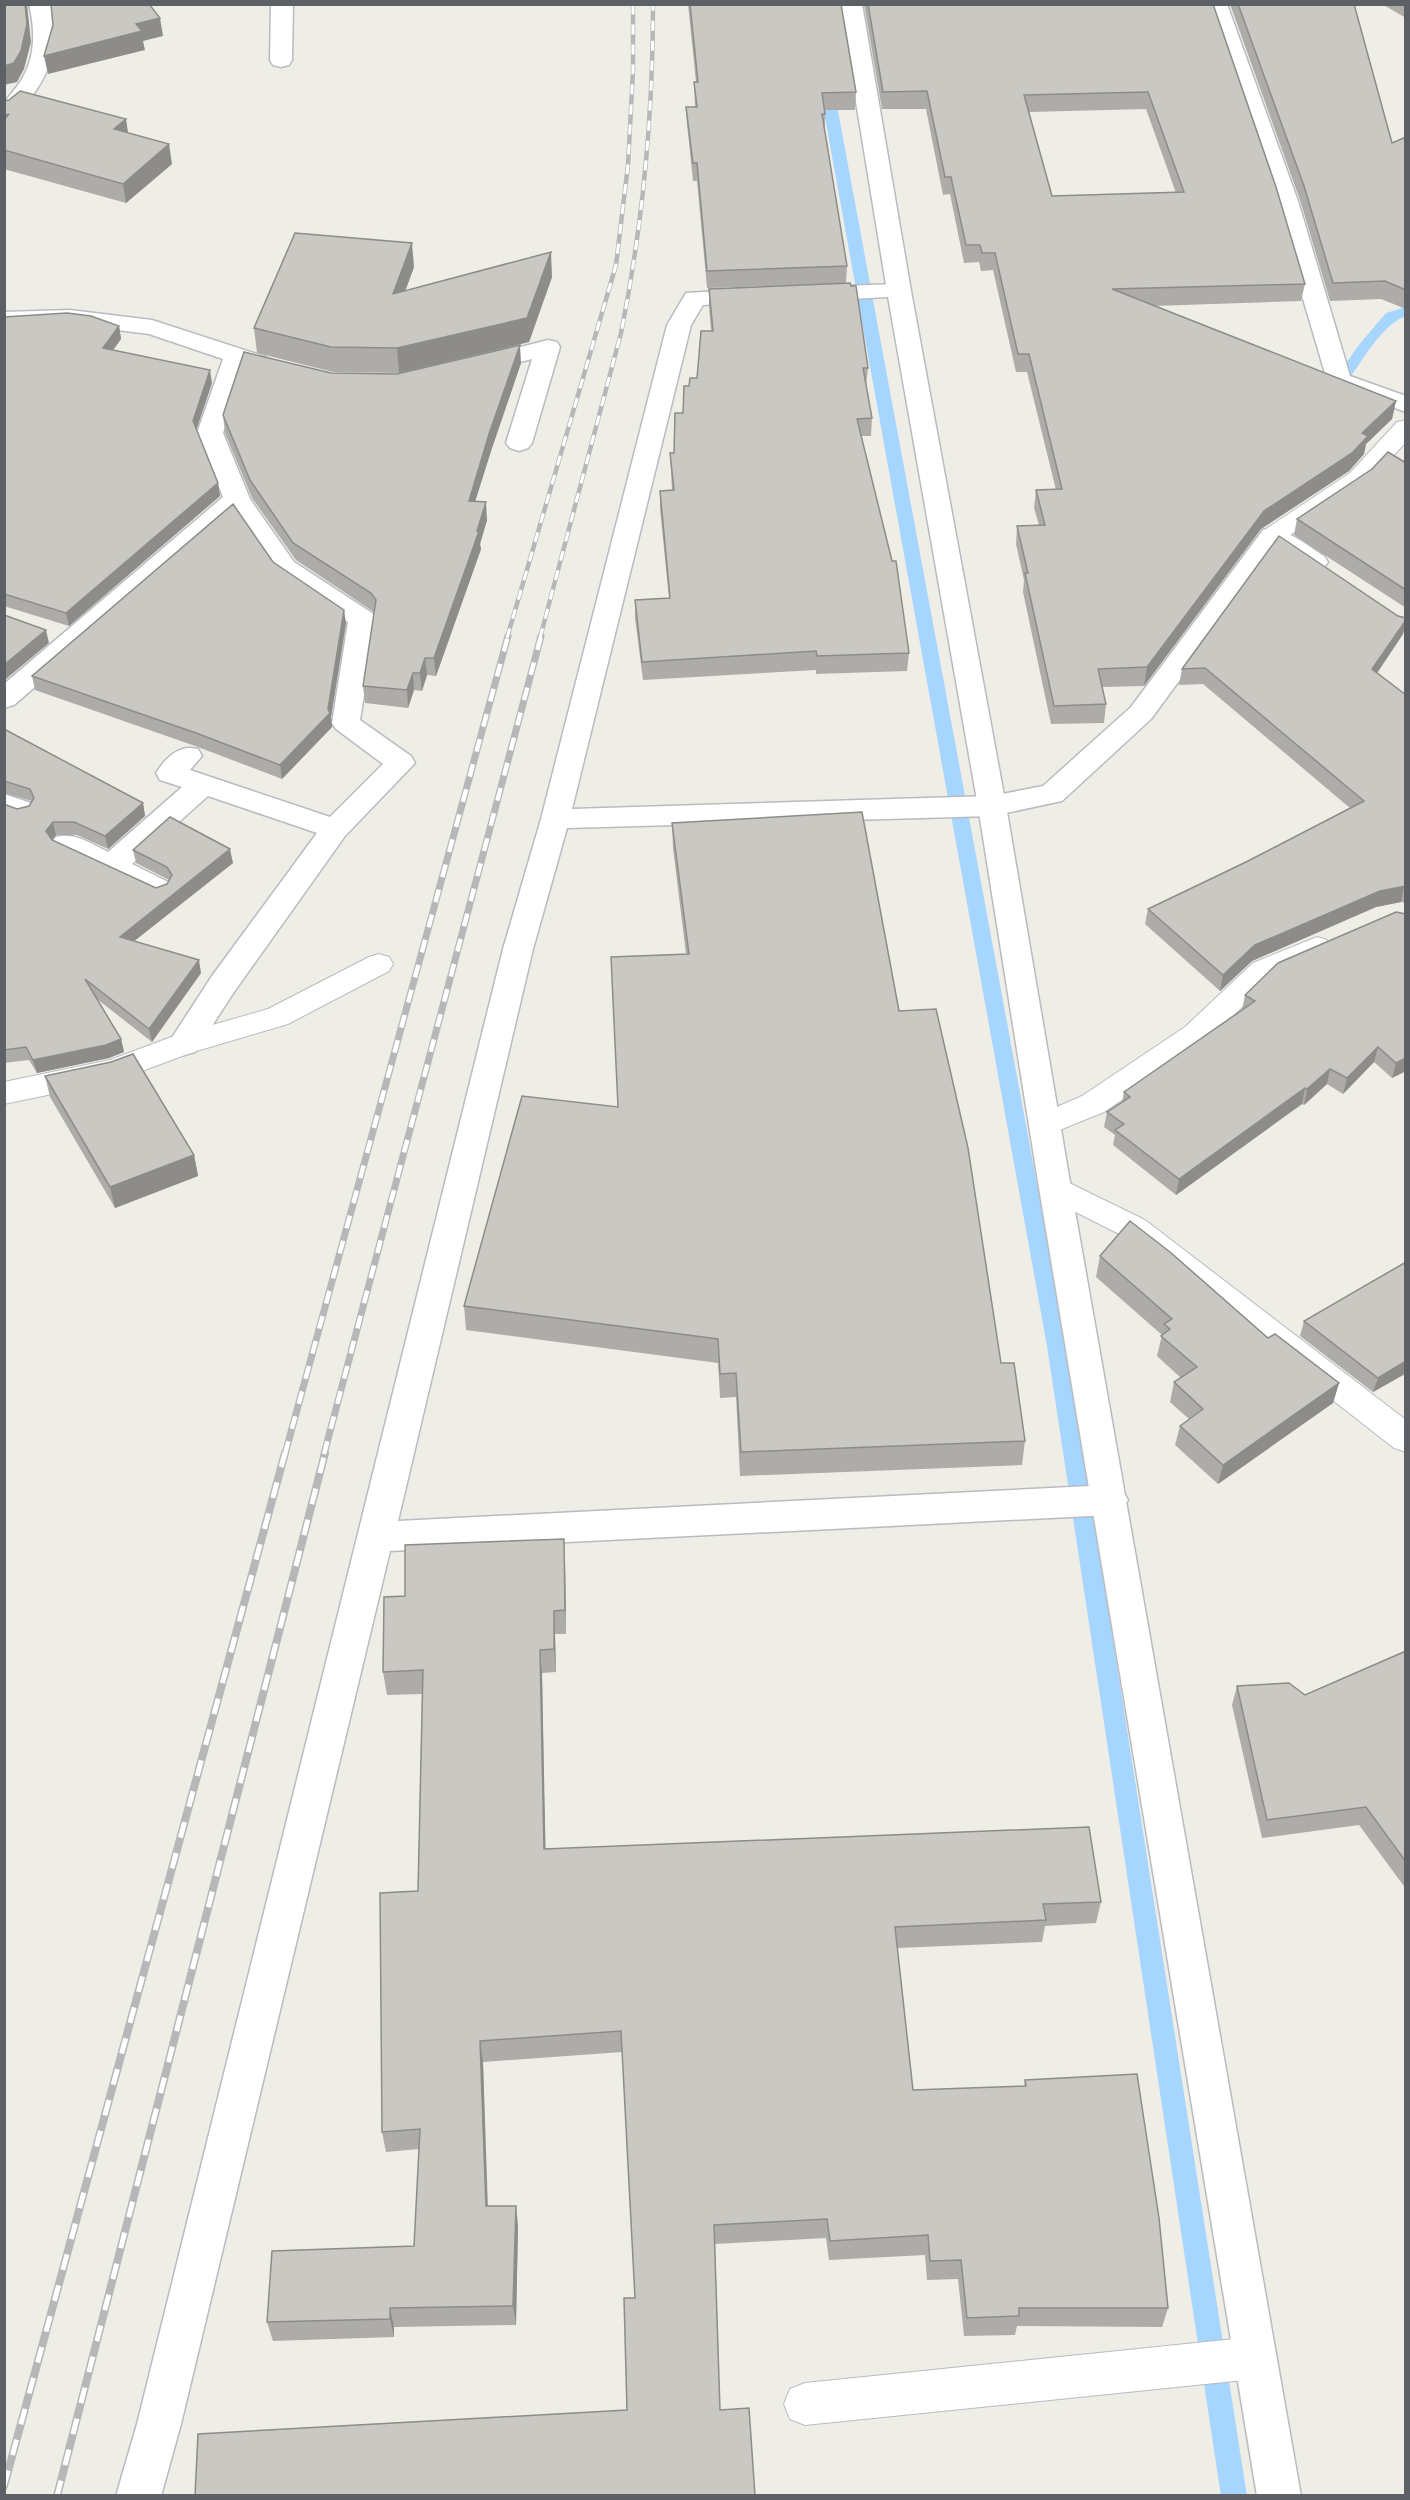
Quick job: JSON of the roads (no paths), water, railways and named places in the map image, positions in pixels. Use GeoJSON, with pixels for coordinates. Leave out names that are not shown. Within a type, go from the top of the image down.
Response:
{"type":"FeatureCollection","features":[{"type":"Feature","properties":{"kind":"street"},"geometry":{"type":"LineString","coordinates":[[4,114],[27,91],[43,60],[45,22],[40,4]]}},
{"type":"Feature","properties":{"kind":"street"},"geometry":{"type":"LineString","coordinates":[[281,60],[282,4]]}},
{"type":"Feature","properties":{"kind":"street"},"geometry":{"type":"LineString","coordinates":[[851,4],[899,291],[992,806],[1055,1188],[1279,2496]]}},
{"type":"Feature","properties":{"kind":"street"},"geometry":{"type":"LineString","coordinates":[[1216,4],[1287,204],[1339,380],[1406,405]]}},
{"type":"Feature","properties":{"kind":"street"},"geometry":{"type":"LineString","coordinates":[[138,2496],[159,2424],[518,949],[555,819],[679,326],[695,298],[899,291]]}},
{"type":"Feature","properties":{"kind":"street"},"geometry":{"type":"LineString","coordinates":[[4,319],[70,317],[152,327],[236,357],[279,368]]}},
{"type":"Feature","properties":{"kind":"street"},"geometry":{"type":"LineString","coordinates":[[455,370],[548,347],[519,443]]}},
{"type":"Feature","properties":{"kind":"street"},"geometry":{"type":"LineString","coordinates":[[184,1044],[223,984],[335,829],[400,763],[346,723],[362,619],[285,568],[237,499],[210,433],[236,357]]}},
{"type":"Feature","properties":{"kind":"street"},"geometry":{"type":"LineString","coordinates":[[4,699],[237,499]]}},
{"type":"Feature","properties":{"kind":"street"},"geometry":{"type":"LineString","coordinates":[[555,819],[992,806],[1052,794],[1141,713],[1272,536],[1301,552],[1339,578]]}},
{"type":"Feature","properties":{"kind":"street"},"geometry":{"type":"LineString","coordinates":[[44,629],[74,640]]}},
{"type":"Feature","properties":{"kind":"street"},"geometry":{"type":"LineString","coordinates":[[188,756],[170,773],[335,829]]}},
{"type":"Feature","properties":{"kind":"street"},"geometry":{"type":"LineString","coordinates":[[111,866],[203,785]]}},
{"type":"Feature","properties":{"kind":"street"},"geometry":{"type":"LineString","coordinates":[[66,844],[158,889]]}},
{"type":"Feature","properties":{"kind":"street"},"geometry":{"type":"LineString","coordinates":[[376,1538],[1110,1500]]}},
{"type":"Feature","properties":{"kind":"lane"},"geometry":{"type":"LineString","coordinates":[[1272,536],[1359,478],[1406,427]]}},
{"type":"Feature","properties":{"kind":"lane"},"geometry":{"type":"LineString","coordinates":[[1046,1125],[1093,1104],[1195,1035],[1263,970],[1346,934]]}},
{"type":"Feature","properties":{"kind":"lane"},"geometry":{"type":"LineString","coordinates":[[4,1092],[115,1070],[184,1044],[278,1017],[379,964]]}},
{"type":"Feature","properties":{"kind":"lane"},"geometry":{"type":"LineString","coordinates":[[1055,1188],[1134,1228],[1406,1439]]}},
{"type":"Feature","properties":{"kind":"lane"},"geometry":{"type":"LineString","coordinates":[[805,2404],[1254,2358]]}},
{"type":"Feature","properties":{"kind":"waterway"},"geometry":{"type":"LineString","coordinates":[[826,84],[1057,1346],[1234,2496]]}},
{"type":"Feature","properties":{"kind":"waterway"},"geometry":{"type":"LineString","coordinates":[[1333,393],[1363,349],[1391,316],[1406,311]]}},
{"type":"Feature","properties":{"kind":"railway"},"geometry":{"type":"LineString","coordinates":[[507,638],[616,265],[628,165],[633,71],[633,4]]}},
{"type":"Feature","properties":{"kind":"railway"},"geometry":{"type":"LineString","coordinates":[[540,638],[621,333],[629,292],[641,210],[649,128],[653,4]]}},
{"type":"Feature","properties":{"kind":"railway"},"geometry":{"type":"LineString","coordinates":[[285,1454],[508,636]]}},
{"type":"Feature","properties":{"kind":"railway"},"geometry":{"type":"LineString","coordinates":[[324,1454],[541,636]]}},
{"type":"Feature","properties":{"kind":"railway"},"geometry":{"type":"LineString","coordinates":[[4,2486],[285,1453]]}},
{"type":"Feature","properties":{"kind":"railway"},"geometry":{"type":"LineString","coordinates":[[57,2496],[325,1453]]}}]}
